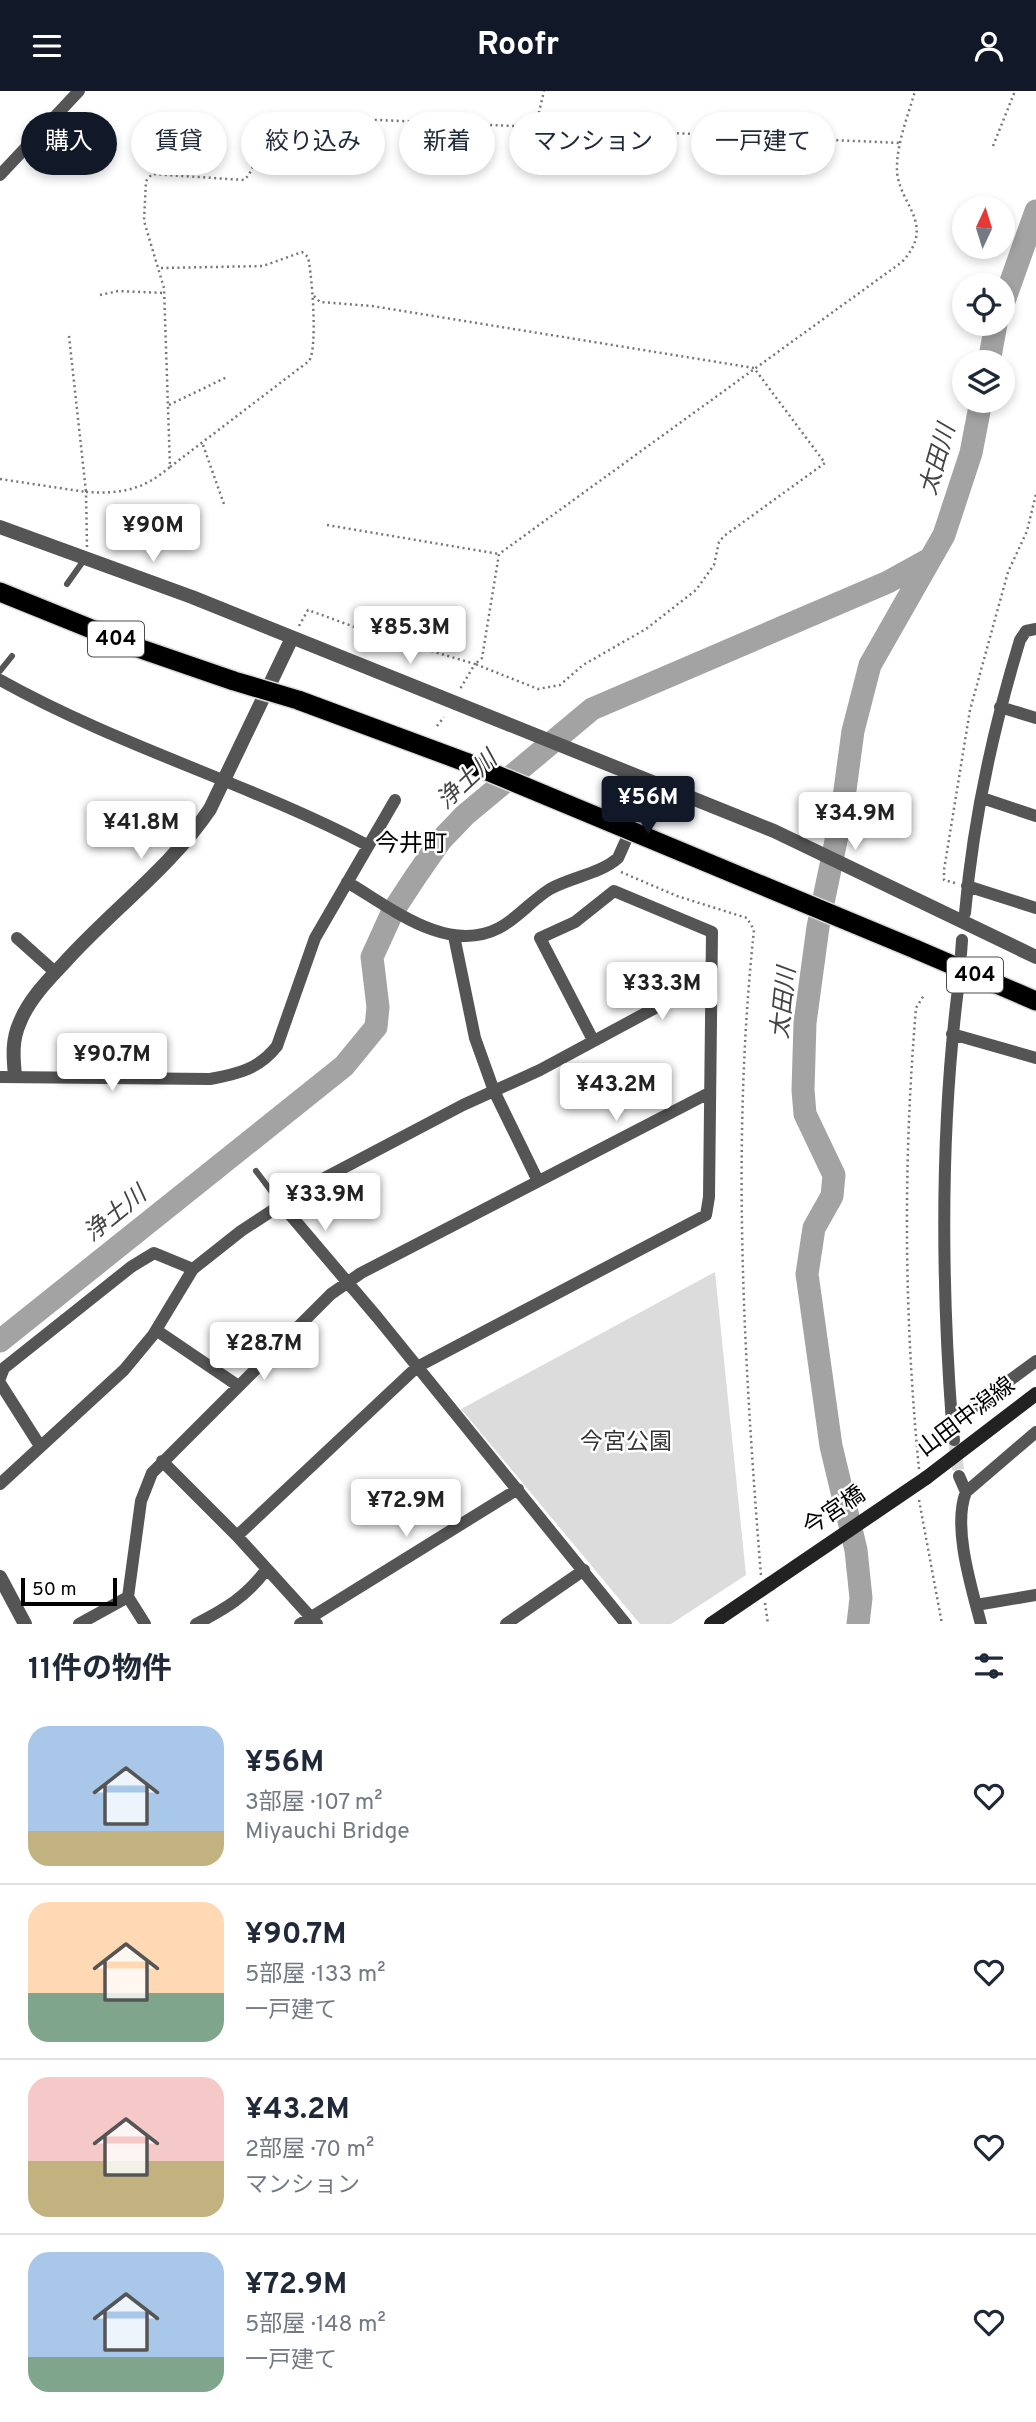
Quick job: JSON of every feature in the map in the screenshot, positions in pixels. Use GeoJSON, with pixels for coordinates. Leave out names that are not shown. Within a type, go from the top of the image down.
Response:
{"type":"FeatureCollection","features":[{"type":"Feature","properties":{"kind":"highway","name":"404"},"geometry":{"type":"LineString","coordinates":[[0,592],[141,649],[298,700],[468,763],[1036,1002]]}},
{"type":"Feature","properties":{"kind":"main road","name":"山田中潟線"},"geometry":{"type":"LineString","coordinates":[[921,1483],[1036,1394]]}},
{"type":"Feature","properties":{"kind":"main road","name":"今宮橋"},"geometry":{"type":"LineString","coordinates":[[766,1586],[921,1483]]}},
{"type":"Feature","properties":{"kind":"main road"},"geometry":{"type":"LineString","coordinates":[[711,1624],[766,1586]]}},
{"type":"Feature","properties":{"kind":"street"},"geometry":{"type":"LineString","coordinates":[[0,175],[79,91]]}},
{"type":"Feature","properties":{"kind":"street"},"geometry":{"type":"LineString","coordinates":[[0,527],[292,638],[774,831],[920,904],[1036,957]]}},
{"type":"Feature","properties":{"kind":"street"},"geometry":{"type":"LineString","coordinates":[[965,913],[967,886],[1000,707],[1020,640],[1026,631],[1036,629]]}},
{"type":"Feature","properties":{"kind":"street"},"geometry":{"type":"LineString","coordinates":[[292,638],[223,782],[198,827],[55,972],[20,1020],[7,1076],[210,1079],[240,1073],[267,1058],[277,1046],[315,938],[395,800]]}},
{"type":"Feature","properties":{"kind":"street"},"geometry":{"type":"LineString","coordinates":[[0,680],[96,727],[320,820],[367,845]]}},
{"type":"Feature","properties":{"kind":"street"},"geometry":{"type":"LineString","coordinates":[[1000,707],[1036,718]]}},
{"type":"Feature","properties":{"kind":"street"},"geometry":{"type":"LineString","coordinates":[[347,882],[422,926],[454,936],[477,935],[499,928],[551,889],[609,865],[625,849],[652,782]]}},
{"type":"Feature","properties":{"kind":"street"},"geometry":{"type":"LineString","coordinates":[[982,798],[1036,816]]}},
{"type":"Feature","properties":{"kind":"street"},"geometry":{"type":"LineString","coordinates":[[967,886],[1036,908]]}},
{"type":"Feature","properties":{"kind":"street"},"geometry":{"type":"LineString","coordinates":[[237,1536],[417,1367],[706,1215],[709,1197],[712,932],[614,891],[575,922],[540,938],[593,1039]]}},
{"type":"Feature","properties":{"kind":"street"},"geometry":{"type":"LineString","coordinates":[[454,936],[475,1038],[494,1091],[538,1181]]}},
{"type":"Feature","properties":{"kind":"street"},"geometry":{"type":"LineString","coordinates":[[17,938],[55,972]]}},
{"type":"Feature","properties":{"kind":"street"},"geometry":{"type":"LineString","coordinates":[[961,954],[962,940]]}},
{"type":"Feature","properties":{"kind":"street"},"geometry":{"type":"LineString","coordinates":[[0,1483],[124,1370],[156,1330],[193,1269],[281,1203],[494,1091],[540,1070],[695,986],[710,973]]}},
{"type":"Feature","properties":{"kind":"street"},"geometry":{"type":"LineString","coordinates":[[954,1440],[946,1346],[944,1248],[947,1120],[952,1034],[959,981]]}},
{"type":"Feature","properties":{"kind":"street"},"geometry":{"type":"LineString","coordinates":[[952,1034],[1036,1059]]}},
{"type":"Feature","properties":{"kind":"street"},"geometry":{"type":"LineString","coordinates":[[145,1624],[128,1597],[141,1501],[152,1473],[237,1385],[347,1281],[709,1093]]}},
{"type":"Feature","properties":{"kind":"street"},"geometry":{"type":"LineString","coordinates":[[281,1203],[626,1624]]}},
{"type":"Feature","properties":{"kind":"street"},"geometry":{"type":"LineString","coordinates":[[40,1446],[0,1380],[4,1368],[131,1267],[154,1253],[193,1269]]}},
{"type":"Feature","properties":{"kind":"street"},"geometry":{"type":"LineString","coordinates":[[156,1330],[237,1385]]}},
{"type":"Feature","properties":{"kind":"street"},"geometry":{"type":"LineString","coordinates":[[952,1423],[1036,1361]]}},
{"type":"Feature","properties":{"kind":"street"},"geometry":{"type":"LineString","coordinates":[[981,1624],[965,1553],[961,1512],[966,1492],[1036,1432]]}},
{"type":"Feature","properties":{"kind":"street"},"geometry":{"type":"LineString","coordinates":[[162,1461],[237,1536],[314,1620]]}},
{"type":"Feature","properties":{"kind":"street"},"geometry":{"type":"LineString","coordinates":[[959,1476],[966,1492]]}},
{"type":"Feature","properties":{"kind":"street"},"geometry":{"type":"LineString","coordinates":[[300,1624],[314,1620],[518,1489]]}},
{"type":"Feature","properties":{"kind":"street"},"geometry":{"type":"LineString","coordinates":[[196,1624],[233,1605],[252,1588],[266,1570]]}},
{"type":"Feature","properties":{"kind":"street"},"geometry":{"type":"LineString","coordinates":[[506,1624],[584,1570]]}},
{"type":"Feature","properties":{"kind":"street"},"geometry":{"type":"LineString","coordinates":[[0,1577],[25,1624]]}},
{"type":"Feature","properties":{"kind":"street"},"geometry":{"type":"LineString","coordinates":[[976,1605],[1036,1595]]}},
{"type":"Feature","properties":{"kind":"street"},"geometry":{"type":"LineString","coordinates":[[79,1624],[128,1597]]}},
{"type":"Feature","properties":{"kind":"lane"},"geometry":{"type":"LineString","coordinates":[[67,584],[86,558]]}},
{"type":"Feature","properties":{"kind":"lane"},"geometry":{"type":"LineString","coordinates":[[0,671],[12,656]]}},
{"type":"Feature","properties":{"kind":"lane"},"geometry":{"type":"LineString","coordinates":[[256,1171],[281,1203]]}},
{"type":"Feature","properties":{"kind":"path"},"geometry":{"type":"LineString","coordinates":[[539,112],[544,91]]}},
{"type":"Feature","properties":{"kind":"path"},"geometry":{"type":"LineString","coordinates":[[457,692],[482,658],[499,554],[902,262],[912,250],[915,220],[897,174],[901,143],[915,91]]}},
{"type":"Feature","properties":{"kind":"path"},"geometry":{"type":"LineString","coordinates":[[993,146],[1015,91]]}},
{"type":"Feature","properties":{"kind":"path"},"geometry":{"type":"LineString","coordinates":[[170,467],[164,293],[160,268],[144,221],[146,181],[152,174],[244,180],[254,168],[261,135],[270,129],[316,132],[330,129],[332,118],[509,128]]}},
{"type":"Feature","properties":{"kind":"path"},"geometry":{"type":"LineString","coordinates":[[677,134],[901,143]]}},
{"type":"Feature","properties":{"kind":"path"},"geometry":{"type":"LineString","coordinates":[[0,479],[86,492],[125,493],[137,489],[203,445],[309,361],[314,353],[311,314],[314,296],[306,252],[263,266],[160,268]]}},
{"type":"Feature","properties":{"kind":"path"},"geometry":{"type":"LineString","coordinates":[[100,295],[118,291],[164,293]]}},
{"type":"Feature","properties":{"kind":"path"},"geometry":{"type":"LineString","coordinates":[[292,638],[308,610],[374,634],[475,664],[538,689],[560,685],[583,665],[646,629],[696,590],[714,565],[719,542],[724,536],[825,463],[754,368],[372,306],[320,302],[314,296]]}},
{"type":"Feature","properties":{"kind":"path"},"geometry":{"type":"LineString","coordinates":[[69,336],[86,492],[86,558]]}},
{"type":"Feature","properties":{"kind":"path"},"geometry":{"type":"LineString","coordinates":[[169,405],[227,377]]}},
{"type":"Feature","properties":{"kind":"path"},"geometry":{"type":"LineString","coordinates":[[203,445],[225,507]]}},
{"type":"Feature","properties":{"kind":"path"},"geometry":{"type":"LineString","coordinates":[[967,886],[944,880],[956,781],[970,710],[1008,572],[1027,531],[1036,494]]}},
{"type":"Feature","properties":{"kind":"path"},"geometry":{"type":"LineString","coordinates":[[327,525],[499,554]]}},
{"type":"Feature","properties":{"kind":"path"},"geometry":{"type":"LineString","coordinates":[[437,726],[444,717]]}},
{"type":"Feature","properties":{"kind":"path"},"geometry":{"type":"LineString","coordinates":[[609,865],[677,896],[747,918],[754,930],[744,1039],[741,1117],[744,1321],[768,1624]]}},
{"type":"Feature","properties":{"kind":"path"},"geometry":{"type":"LineString","coordinates":[[924,995],[916,1009],[905,1187],[908,1291],[921,1483],[942,1624]]}},
{"type":"Feature","properties":{"kind":"green space","name":"今宮公園"},"geometry":{"type":"Polygon","coordinates":[[[715,1272],[746,1575],[671,1624],[640,1624],[461,1409],[715,1272]]]}},
{"type":"Feature","properties":{"kind":"waterway","name":"太田川"},"geometry":{"type":"LineString","coordinates":[[1014,273],[1036,211]]}},
{"type":"Feature","properties":{"kind":"waterway","name":"太田川"},"geometry":{"type":"LineString","coordinates":[[991,350],[994,336]]}},
{"type":"Feature","properties":{"kind":"waterway","name":"太田川"},"geometry":{"type":"LineString","coordinates":[[858,1624],[861,1598],[856,1550],[831,1446],[807,1274],[814,1228],[832,1196],[834,1175],[805,1114],[805,1023],[818,927],[842,812],[853,731],[870,665],[944,535],[971,453],[979,413]]}},
{"type":"Feature","properties":{"kind":"waterway","name":"浄土川"},"geometry":{"type":"LineString","coordinates":[[0,1341],[344,1066],[376,1027],[378,1007],[372,957],[393,911],[441,840],[465,815],[592,709],[888,582],[926,561]]}},
{"type":"Feature","properties":{"kind":"tunnel"},"geometry":{"type":"LineString","coordinates":[[954,1440],[959,1476]]}},
{"type":"Feature","properties":{"kind":"district","name":"今井町"},"geometry":{"type":"Point","coordinates":[411,845]}}]}
